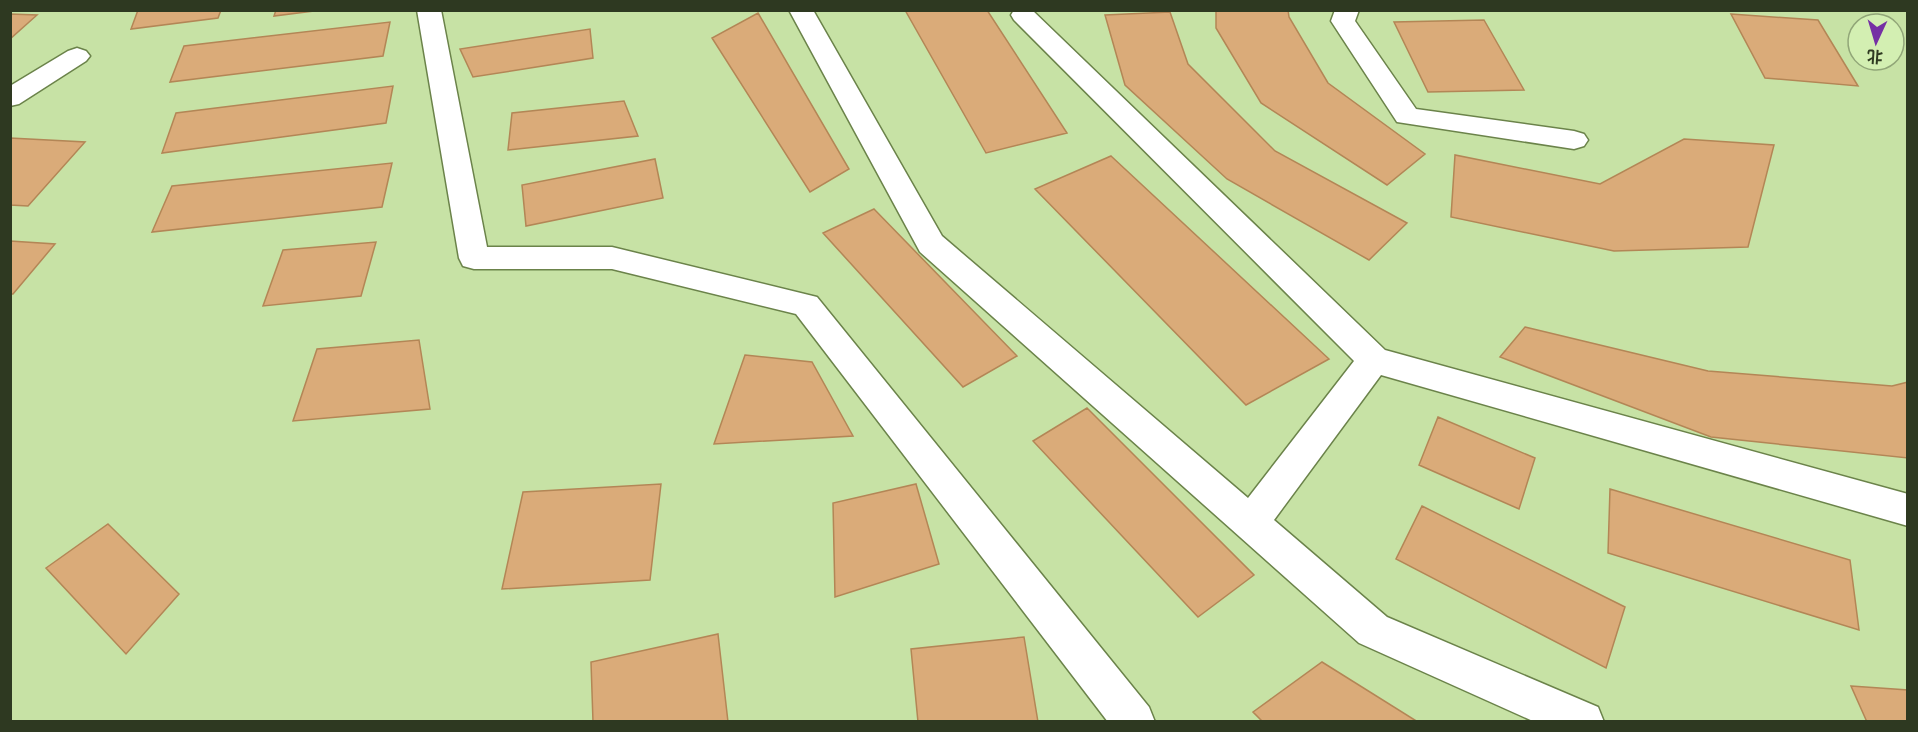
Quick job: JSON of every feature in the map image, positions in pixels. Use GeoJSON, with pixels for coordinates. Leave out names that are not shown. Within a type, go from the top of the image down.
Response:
{"type":"FeatureCollection","features":[{"type":"Feature","properties":{"kind":"street"},"geometry":{"type":"LineString","coordinates":[[429,10],[474,258],[612,258],[806,305],[1134,722]]}},
{"type":"Feature","properties":{"kind":"street"},"geometry":{"type":"LineString","coordinates":[[801,10],[932,244],[1373,630],[1582,722]]}},
{"type":"Feature","properties":{"kind":"street"},"geometry":{"type":"LineString","coordinates":[[1347,10],[1343,21],[1407,116],[1574,140]]}},
{"type":"Feature","properties":{"kind":"street"},"geometry":{"type":"LineString","coordinates":[[1023,15],[1374,360],[1908,510]]}},
{"type":"Feature","properties":{"kind":"street"},"geometry":{"type":"LineString","coordinates":[[10,98],[77,56]]}},
{"type":"Feature","properties":{"kind":"street"},"geometry":{"type":"LineString","coordinates":[[1250,523],[1374,360]]}},
{"type":"Feature","properties":{"kind":"building"},"geometry":{"type":"Polygon","coordinates":[[[138,10],[221,10],[218,18],[131,29],[138,10]]]}},
{"type":"Feature","properties":{"kind":"building"},"geometry":{"type":"Polygon","coordinates":[[[276,10],[322,10],[274,16],[276,10]]]}},
{"type":"Feature","properties":{"kind":"building"},"geometry":{"type":"Polygon","coordinates":[[[905,10],[987,10],[1067,133],[986,153],[905,10]]]}},
{"type":"Feature","properties":{"kind":"building"},"geometry":{"type":"Polygon","coordinates":[[[1216,10],[1288,10],[1289,17],[1328,83],[1425,154],[1387,185],[1261,103],[1216,28],[1216,10]]]}},
{"type":"Feature","properties":{"kind":"building"},"geometry":{"type":"Polygon","coordinates":[[[1170,12],[1188,64],[1275,151],[1407,223],[1369,260],[1227,179],[1125,85],[1105,15],[1170,12]]]}},
{"type":"Feature","properties":{"kind":"building"},"geometry":{"type":"Polygon","coordinates":[[[758,13],[849,169],[810,192],[712,38],[758,13]]]}},
{"type":"Feature","properties":{"kind":"building"},"geometry":{"type":"Polygon","coordinates":[[[10,14],[37,15],[10,39],[10,14]]]}},
{"type":"Feature","properties":{"kind":"building"},"geometry":{"type":"Polygon","coordinates":[[[1731,14],[1818,20],[1846,66],[1846,72],[1850,72],[1858,86],[1765,78],[1731,14]]]}},
{"type":"Feature","properties":{"kind":"building"},"geometry":{"type":"Polygon","coordinates":[[[1484,20],[1524,90],[1428,92],[1394,22],[1484,20]]]}},
{"type":"Feature","properties":{"kind":"building"},"geometry":{"type":"Polygon","coordinates":[[[390,22],[383,56],[170,82],[184,46],[390,22]]]}},
{"type":"Feature","properties":{"kind":"building"},"geometry":{"type":"Polygon","coordinates":[[[590,29],[593,58],[473,77],[460,49],[590,29]]]}},
{"type":"Feature","properties":{"kind":"building"},"geometry":{"type":"Polygon","coordinates":[[[393,86],[386,123],[162,153],[176,113],[393,86]]]}},
{"type":"Feature","properties":{"kind":"building"},"geometry":{"type":"Polygon","coordinates":[[[624,101],[638,136],[508,150],[512,113],[624,101]]]}},
{"type":"Feature","properties":{"kind":"building"},"geometry":{"type":"Polygon","coordinates":[[[10,138],[85,142],[28,206],[10,205],[10,138]]]}},
{"type":"Feature","properties":{"kind":"building"},"geometry":{"type":"Polygon","coordinates":[[[1684,139],[1774,145],[1748,247],[1614,251],[1451,217],[1455,155],[1600,184],[1684,139]]]}},
{"type":"Feature","properties":{"kind":"building"},"geometry":{"type":"Polygon","coordinates":[[[1111,156],[1329,359],[1246,405],[1035,189],[1111,156]]]}},
{"type":"Feature","properties":{"kind":"building"},"geometry":{"type":"Polygon","coordinates":[[[655,159],[663,198],[526,226],[522,185],[655,159]]]}},
{"type":"Feature","properties":{"kind":"building"},"geometry":{"type":"Polygon","coordinates":[[[392,163],[382,207],[152,232],[172,186],[392,163]]]}},
{"type":"Feature","properties":{"kind":"building"},"geometry":{"type":"Polygon","coordinates":[[[874,209],[1017,356],[963,387],[823,233],[874,209]]]}},
{"type":"Feature","properties":{"kind":"building"},"geometry":{"type":"Polygon","coordinates":[[[10,241],[55,244],[13,294],[10,294],[10,241]]]}},
{"type":"Feature","properties":{"kind":"building"},"geometry":{"type":"Polygon","coordinates":[[[376,242],[361,296],[263,306],[283,250],[376,242]]]}},
{"type":"Feature","properties":{"kind":"building"},"geometry":{"type":"Polygon","coordinates":[[[1525,327],[1708,371],[1892,386],[1908,382],[1908,458],[1711,437],[1500,357],[1525,327]]]}},
{"type":"Feature","properties":{"kind":"building"},"geometry":{"type":"Polygon","coordinates":[[[419,340],[430,409],[293,421],[317,349],[419,340]]]}},
{"type":"Feature","properties":{"kind":"building"},"geometry":{"type":"Polygon","coordinates":[[[745,355],[812,362],[853,436],[714,444],[745,355]]]}},
{"type":"Feature","properties":{"kind":"building"},"geometry":{"type":"Polygon","coordinates":[[[1087,408],[1254,575],[1198,617],[1033,441],[1087,408]]]}},
{"type":"Feature","properties":{"kind":"building"},"geometry":{"type":"Polygon","coordinates":[[[1438,417],[1535,458],[1519,509],[1419,465],[1438,417]]]}},
{"type":"Feature","properties":{"kind":"building"},"geometry":{"type":"Polygon","coordinates":[[[661,484],[650,580],[502,589],[523,492],[661,484]]]}},
{"type":"Feature","properties":{"kind":"building"},"geometry":{"type":"Polygon","coordinates":[[[916,484],[939,564],[835,597],[833,503],[916,484]]]}},
{"type":"Feature","properties":{"kind":"building"},"geometry":{"type":"Polygon","coordinates":[[[1610,489],[1850,560],[1859,630],[1608,553],[1610,489]]]}},
{"type":"Feature","properties":{"kind":"building"},"geometry":{"type":"Polygon","coordinates":[[[1422,506],[1625,607],[1606,668],[1396,559],[1422,506]]]}},
{"type":"Feature","properties":{"kind":"building"},"geometry":{"type":"Polygon","coordinates":[[[108,524],[179,594],[126,654],[46,568],[108,524]]]}},
{"type":"Feature","properties":{"kind":"building"},"geometry":{"type":"Polygon","coordinates":[[[718,634],[728,722],[593,722],[591,662],[718,634]]]}},
{"type":"Feature","properties":{"kind":"building"},"geometry":{"type":"Polygon","coordinates":[[[1024,637],[1038,722],[918,722],[911,649],[1024,637]]]}},
{"type":"Feature","properties":{"kind":"building"},"geometry":{"type":"Polygon","coordinates":[[[1322,662],[1418,722],[1263,722],[1253,712],[1322,662]]]}},
{"type":"Feature","properties":{"kind":"building"},"geometry":{"type":"Polygon","coordinates":[[[1851,686],[1908,690],[1908,722],[1867,722],[1851,686]]]}}]}
